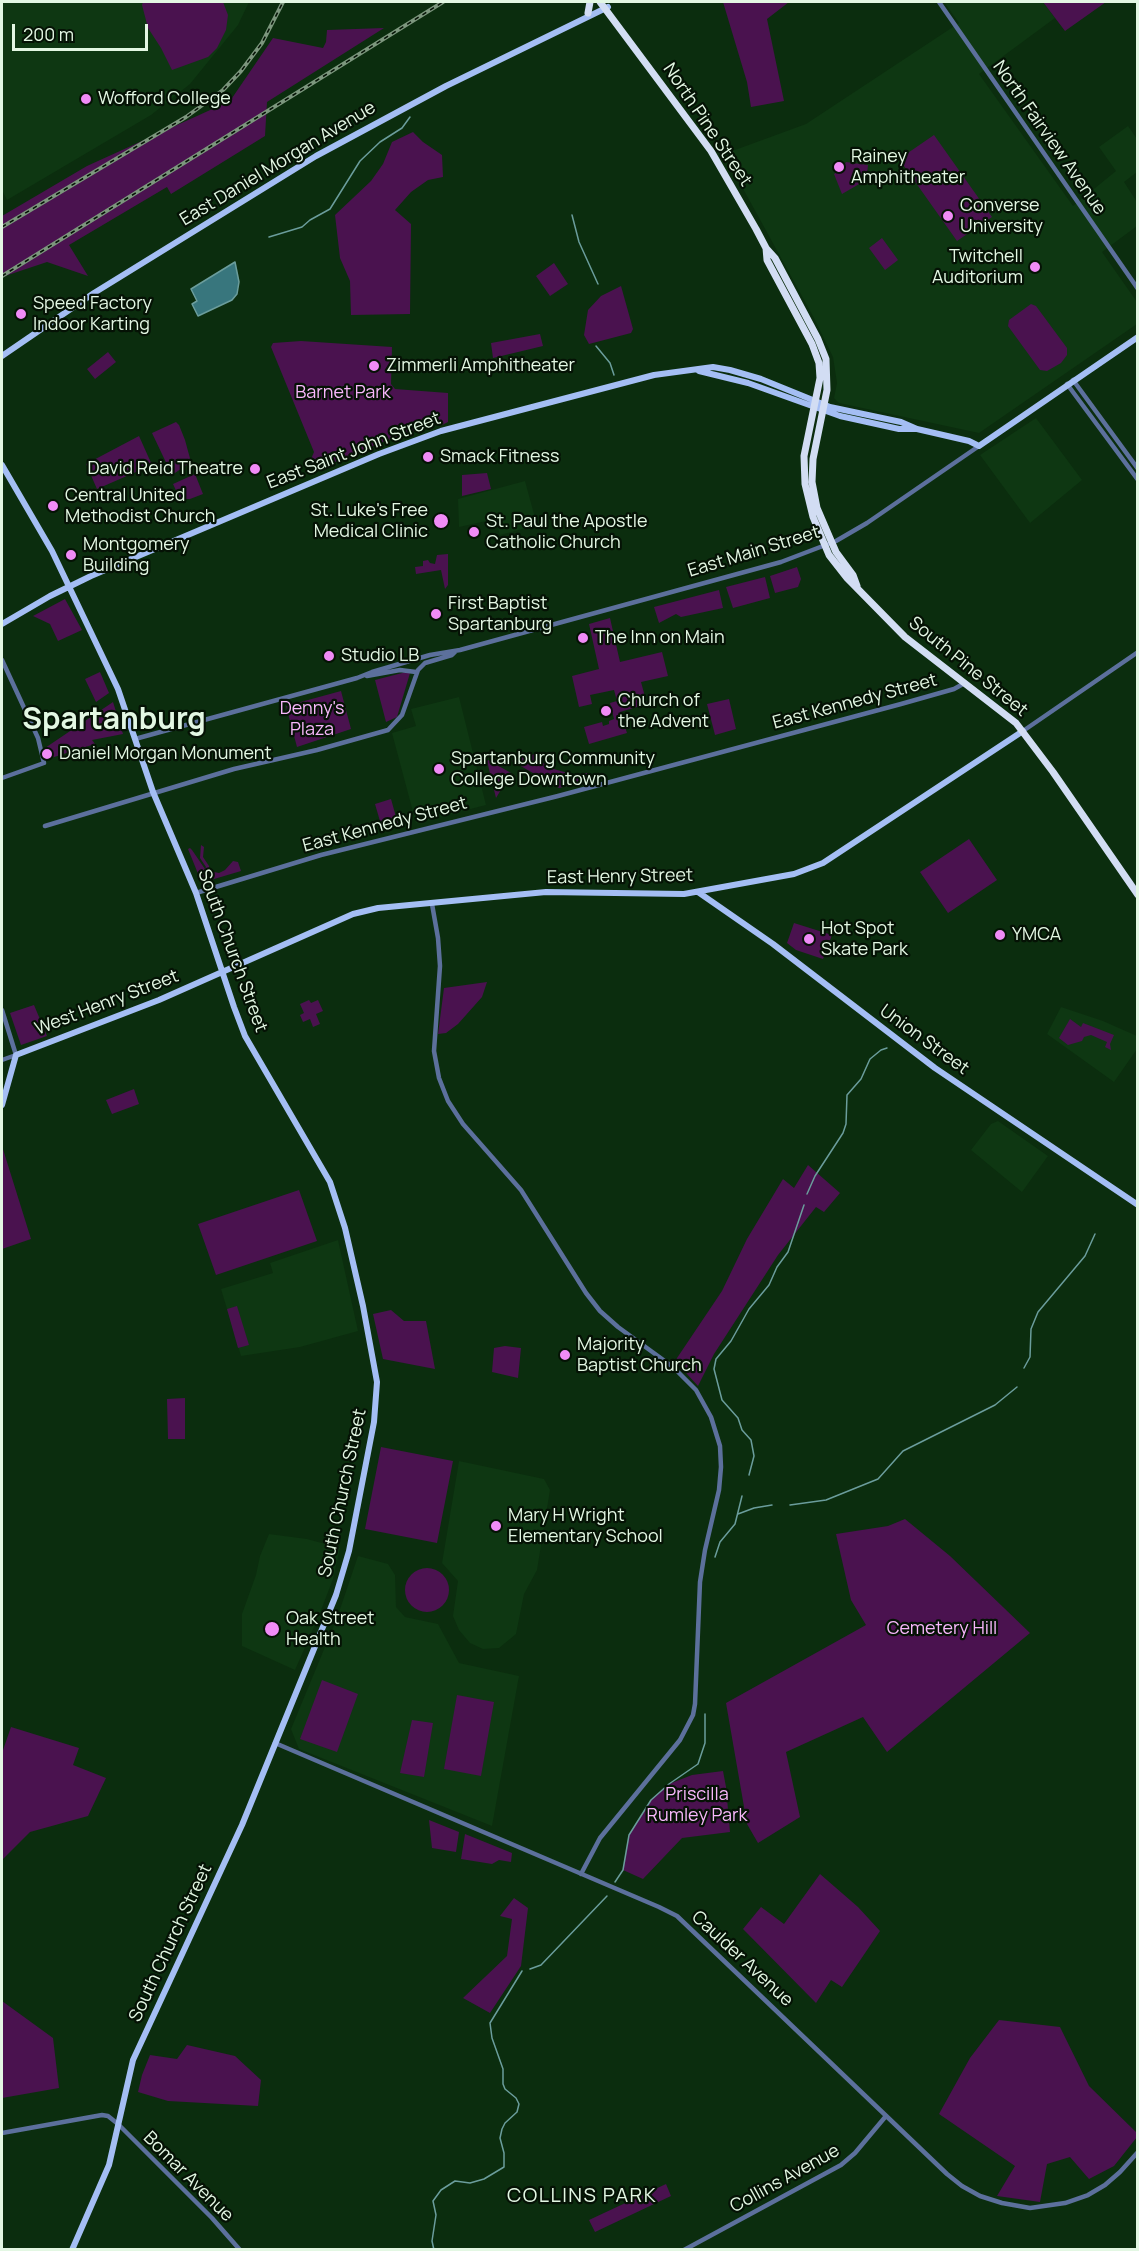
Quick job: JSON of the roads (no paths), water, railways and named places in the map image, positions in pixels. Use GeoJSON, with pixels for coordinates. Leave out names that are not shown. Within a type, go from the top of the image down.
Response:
{"type":"FeatureCollection","features":[{"type":"Feature","properties":{"kind":"highway"},"geometry":{"type":"LineString","coordinates":[[588,13],[590,2]]}},
{"type":"Feature","properties":{"kind":"highway","name":"North Pine Street"},"geometry":{"type":"LineString","coordinates":[[600,2],[606,6],[616,24],[711,151],[766,248],[776,258],[818,339],[826,359],[828,380],[806,448],[804,478],[813,517],[828,545]]}},
{"type":"Feature","properties":{"kind":"highway","name":"South Pine Street"},"geometry":{"type":"LineString","coordinates":[[828,545],[853,575],[857,586],[905,637],[1016,723],[1137,895]]}},
{"type":"Feature","properties":{"kind":"main road"},"geometry":{"type":"LineString","coordinates":[[588,13],[606,6]]}},
{"type":"Feature","properties":{"kind":"main road","name":"East Daniel Morgan Avenue"},"geometry":{"type":"LineString","coordinates":[[2,356],[94,293],[316,156],[446,86],[582,19],[598,14],[606,6]]}},
{"type":"Feature","properties":{"kind":"main road","name":"East Daniel Morgan Avenue"},"geometry":{"type":"LineString","coordinates":[[582,19],[588,13]]}},
{"type":"Feature","properties":{"kind":"main road","name":"East Main Street"},"geometry":{"type":"LineString","coordinates":[[979,446],[1137,337]]}},
{"type":"Feature","properties":{"kind":"main road","name":"East Saint John Street"},"geometry":{"type":"LineString","coordinates":[[2,624],[70,586],[379,454],[441,431],[654,375],[695,369],[820,406],[901,422],[917,429],[969,441],[979,446]]}},
{"type":"Feature","properties":{"kind":"main road","name":"South Church Street"},"geometry":{"type":"LineString","coordinates":[[2,465],[43,532],[118,689],[153,792],[196,893],[245,1036],[310,1146],[335,1196],[345,1228],[378,1382],[374,1422],[343,1573],[315,1648],[223,1867],[133,2060],[105,2175],[72,2250]]}},
{"type":"Feature","properties":{"kind":"main road","name":"East Henry Street"},"geometry":{"type":"LineString","coordinates":[[223,972],[352,914],[378,908],[562,892],[659,894],[698,892],[776,878],[824,863],[1023,731]]}},
{"type":"Feature","properties":{"kind":"main road","name":"Union Street"},"geometry":{"type":"LineString","coordinates":[[698,892],[773,944],[935,1068],[1137,1205]]}},
{"type":"Feature","properties":{"kind":"main road","name":"West Henry Street"},"geometry":{"type":"LineString","coordinates":[[16,1055],[114,1018],[223,972]]}},
{"type":"Feature","properties":{"kind":"main road"},"geometry":{"type":"LineString","coordinates":[[2,1105],[16,1055]]}},
{"type":"Feature","properties":{"kind":"street","name":"North Fairview Avenue"},"geometry":{"type":"LineString","coordinates":[[939,2],[1137,289]]}},
{"type":"Feature","properties":{"kind":"street"},"geometry":{"type":"LineString","coordinates":[[1070,382],[1137,469]]}},
{"type":"Feature","properties":{"kind":"street"},"geometry":{"type":"LineString","coordinates":[[1070,382],[1137,480]]}},
{"type":"Feature","properties":{"kind":"street","name":"East Main Street"},"geometry":{"type":"LineString","coordinates":[[135,739],[364,676],[430,655],[456,651],[745,573],[828,545],[867,522],[979,446]]}},
{"type":"Feature","properties":{"kind":"street"},"geometry":{"type":"LineString","coordinates":[[45,826],[153,792],[388,730],[401,718],[416,672],[425,663],[452,655],[456,651]]}},
{"type":"Feature","properties":{"kind":"street"},"geometry":{"type":"LineString","coordinates":[[1023,731],[1137,652]]}},
{"type":"Feature","properties":{"kind":"street"},"geometry":{"type":"LineString","coordinates":[[2,660],[38,738],[44,763],[2,778]]}},
{"type":"Feature","properties":{"kind":"street","name":"East Main Street"},"geometry":{"type":"LineString","coordinates":[[364,676],[374,676],[400,669],[416,672]]}},
{"type":"Feature","properties":{"kind":"street","name":"East Kennedy Street"},"geometry":{"type":"LineString","coordinates":[[196,893],[342,849],[558,796],[901,704],[954,689],[963,684]]}},
{"type":"Feature","properties":{"kind":"street"},"geometry":{"type":"LineString","coordinates":[[432,904],[440,960],[434,1051],[439,1078],[448,1101],[463,1124],[521,1190],[586,1293],[600,1311],[673,1367],[696,1390],[719,1436],[721,1467],[719,1490],[700,1582],[693,1715],[680,1740],[600,1838],[581,1874]]}},
{"type":"Feature","properties":{"kind":"street"},"geometry":{"type":"LineString","coordinates":[[2,1011],[16,1055]]}},
{"type":"Feature","properties":{"kind":"street","name":"West Henry Street"},"geometry":{"type":"LineString","coordinates":[[2,1060],[16,1055]]}},
{"type":"Feature","properties":{"kind":"street","name":"Caulder Avenue"},"geometry":{"type":"LineString","coordinates":[[275,1743],[659,1907],[683,1921],[962,2186],[991,2200],[1018,2207],[1048,2207],[1083,2197],[1113,2179],[1137,2152]]}},
{"type":"Feature","properties":{"kind":"street"},"geometry":{"type":"LineString","coordinates":[[2,2133],[102,2115],[108,2116],[118,2124]]}},
{"type":"Feature","properties":{"kind":"street","name":"Collins Avenue"},"geometry":{"type":"LineString","coordinates":[[684,2250],[841,2165],[855,2153],[886,2116]]}},
{"type":"Feature","properties":{"kind":"street","name":"Bomar Avenue"},"geometry":{"type":"LineString","coordinates":[[118,2124],[212,2218],[240,2250]]}},
{"type":"Feature","properties":{"kind":"water"},"geometry":{"type":"Polygon","coordinates":[[[235,262],[239,282],[237,294],[232,300],[198,316],[192,304],[197,301],[191,289],[235,262]]]}},
{"type":"Feature","properties":{"kind":"waterway"},"geometry":{"type":"LineString","coordinates":[[269,237],[302,227],[330,209],[360,161],[380,142],[402,128],[410,117]]}},
{"type":"Feature","properties":{"kind":"waterway"},"geometry":{"type":"LineString","coordinates":[[572,215],[579,242],[598,284]]}},
{"type":"Feature","properties":{"kind":"waterway"},"geometry":{"type":"LineString","coordinates":[[596,346],[610,363],[614,375]]}},
{"type":"Feature","properties":{"kind":"waterway"},"geometry":{"type":"LineString","coordinates":[[807,1194],[815,1176],[843,1133],[846,1124],[847,1095],[861,1079],[870,1059],[887,1048]]}},
{"type":"Feature","properties":{"kind":"waterway"},"geometry":{"type":"LineString","coordinates":[[749,1475],[754,1456],[751,1440],[742,1430],[738,1418],[722,1400],[714,1369],[716,1359],[731,1341],[749,1309],[769,1285],[777,1267],[788,1252],[804,1205]]}},
{"type":"Feature","properties":{"kind":"waterway"},"geometry":{"type":"LineString","coordinates":[[1024,1368],[1030,1357],[1031,1329],[1038,1312],[1085,1256],[1095,1234]]}},
{"type":"Feature","properties":{"kind":"waterway"},"geometry":{"type":"LineString","coordinates":[[790,1505],[826,1500],[878,1479],[903,1451],[995,1405],[1017,1387]]}},
{"type":"Feature","properties":{"kind":"waterway"},"geometry":{"type":"LineString","coordinates":[[715,1557],[720,1542],[735,1524],[742,1496]]}},
{"type":"Feature","properties":{"kind":"waterway"},"geometry":{"type":"LineString","coordinates":[[738,1514],[772,1505]]}},
{"type":"Feature","properties":{"kind":"waterway"},"geometry":{"type":"LineString","coordinates":[[615,1882],[623,1870],[629,1835],[651,1800],[698,1764],[705,1743],[705,1714]]}},
{"type":"Feature","properties":{"kind":"waterway"},"geometry":{"type":"LineString","coordinates":[[530,1969],[541,1965],[607,1896]]}},
{"type":"Feature","properties":{"kind":"waterway"},"geometry":{"type":"LineString","coordinates":[[434,2250],[432,2241],[436,2215],[433,2201],[441,2190],[455,2181],[470,2183],[484,2179],[504,2167],[504,2153],[500,2138],[502,2129],[517,2112],[519,2104],[503,2084],[503,2069],[492,2038],[490,2023],[522,1971]]}},
{"type":"Feature","properties":{"kind":"railway"},"geometry":{"type":"LineString","coordinates":[[2,227],[186,117],[223,90],[262,43],[283,2]]}},
{"type":"Feature","properties":{"kind":"railway"},"geometry":{"type":"LineString","coordinates":[[2,276],[443,2]]}},
{"type":"Feature","properties":{"kind":"place","name":"Wofford College"},"geometry":{"type":"Point","coordinates":[86,99]}},
{"type":"Feature","properties":{"kind":"place","name":"Rainey Amphitheater"},"geometry":{"type":"Point","coordinates":[839,167]}},
{"type":"Feature","properties":{"kind":"place","name":"Converse University"},"geometry":{"type":"Point","coordinates":[948,216]}},
{"type":"Feature","properties":{"kind":"place","name":"Twitchell Auditorium"},"geometry":{"type":"Point","coordinates":[1035,267]}},
{"type":"Feature","properties":{"kind":"place","name":"Speed Factory Indoor Karting"},"geometry":{"type":"Point","coordinates":[21,314]}},
{"type":"Feature","properties":{"kind":"place","name":"Zimmerli Amphitheater"},"geometry":{"type":"Point","coordinates":[374,366]}},
{"type":"Feature","properties":{"kind":"place","name":"Smack Fitness"},"geometry":{"type":"Point","coordinates":[428,457]}},
{"type":"Feature","properties":{"kind":"place","name":"David Reid Theatre"},"geometry":{"type":"Point","coordinates":[255,469]}},
{"type":"Feature","properties":{"kind":"place","name":"Central United Methodist Church"},"geometry":{"type":"Point","coordinates":[53,506]}},
{"type":"Feature","properties":{"kind":"place","name":"St. Luke's Free Medical Clinic"},"geometry":{"type":"Point","coordinates":[441,521]}},
{"type":"Feature","properties":{"kind":"place","name":"St. Paul the Apostle Catholic Church"},"geometry":{"type":"Point","coordinates":[474,532]}},
{"type":"Feature","properties":{"kind":"place","name":"Montgomery Building"},"geometry":{"type":"Point","coordinates":[71,555]}},
{"type":"Feature","properties":{"kind":"place","name":"First Baptist Spartanburg"},"geometry":{"type":"Point","coordinates":[436,614]}},
{"type":"Feature","properties":{"kind":"place","name":"The Inn on Main"},"geometry":{"type":"Point","coordinates":[583,638]}},
{"type":"Feature","properties":{"kind":"place","name":"Studio LB"},"geometry":{"type":"Point","coordinates":[329,656]}},
{"type":"Feature","properties":{"kind":"place","name":"Church of the Advent"},"geometry":{"type":"Point","coordinates":[606,711]}},
{"type":"Feature","properties":{"kind":"place","name":"Daniel Morgan Monument"},"geometry":{"type":"Point","coordinates":[47,754]}},
{"type":"Feature","properties":{"kind":"place","name":"Spartanburg Community College Downtown"},"geometry":{"type":"Point","coordinates":[439,769]}},
{"type":"Feature","properties":{"kind":"place","name":"YMCA"},"geometry":{"type":"Point","coordinates":[1000,935]}},
{"type":"Feature","properties":{"kind":"place","name":"Hot Spot Skate Park"},"geometry":{"type":"Point","coordinates":[809,939]}},
{"type":"Feature","properties":{"kind":"place","name":"Majority Baptist Church"},"geometry":{"type":"Point","coordinates":[565,1355]}},
{"type":"Feature","properties":{"kind":"place","name":"Mary H Wright Elementary School"},"geometry":{"type":"Point","coordinates":[496,1526]}},
{"type":"Feature","properties":{"kind":"place","name":"Oak Street Health"},"geometry":{"type":"Point","coordinates":[272,1629]}},
{"type":"Feature","properties":{"kind":"district","name":"Spartanburg"},"geometry":{"type":"Point","coordinates":[114,721]}},
{"type":"Feature","properties":{"kind":"district","name":"COLLINS PARK"},"geometry":{"type":"Point","coordinates":[582,2196]}},
{"type":"Feature","properties":{"kind":"park label","name":"Barnet Park"},"geometry":{"type":"Point","coordinates":[343,393]}},
{"type":"Feature","properties":{"kind":"park label","name":"Denny's Plaza"},"geometry":{"type":"Point","coordinates":[312,719]}},
{"type":"Feature","properties":{"kind":"park label","name":"Cemetery Hill"},"geometry":{"type":"Point","coordinates":[942,1629]}},
{"type":"Feature","properties":{"kind":"park label","name":"Priscilla Rumley Park"},"geometry":{"type":"Point","coordinates":[697,1805]}}]}
